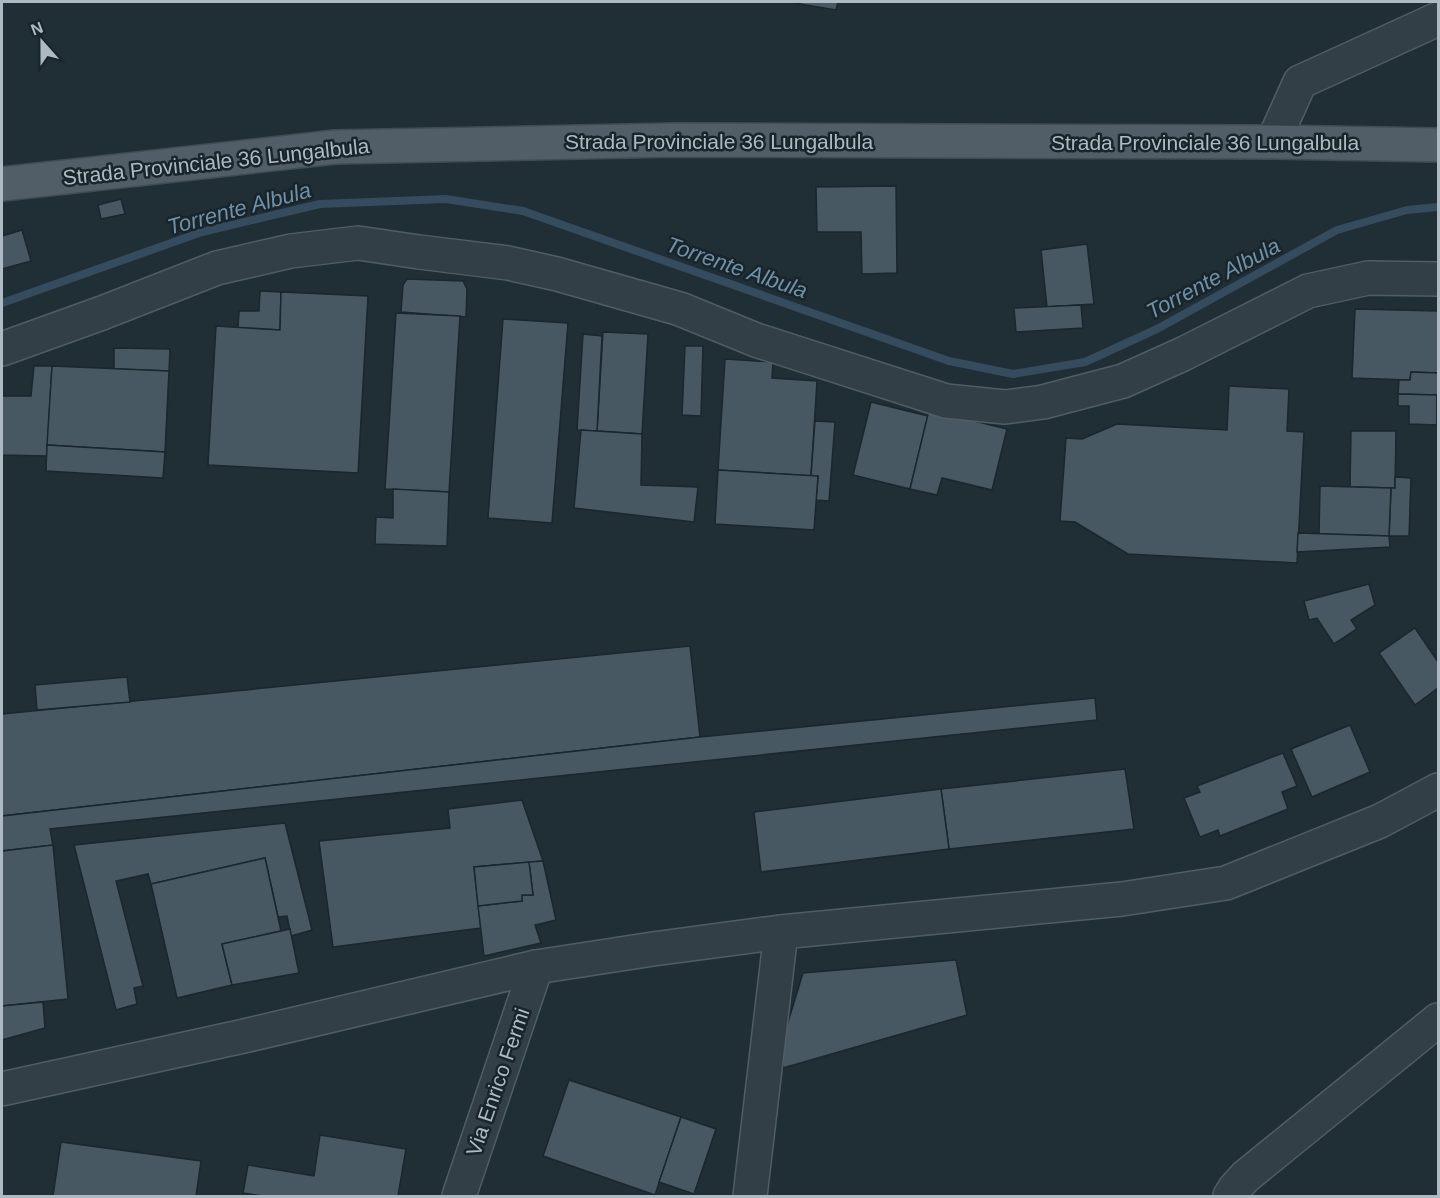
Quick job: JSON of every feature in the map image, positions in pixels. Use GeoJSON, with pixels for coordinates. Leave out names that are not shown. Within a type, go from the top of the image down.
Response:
{"type":"FeatureCollection","features":[{"type":"Feature","properties":{"kind":"main road","name":"Strada Provinciale 36 Lungalbula"},"geometry":{"type":"LineString","coordinates":[[2,184],[335,147],[675,140],[1273,142],[1438,145]]}},
{"type":"Feature","properties":{"kind":"street"},"geometry":{"type":"LineString","coordinates":[[1273,142],[1300,82],[1438,19]]}},
{"type":"Feature","properties":{"kind":"street"},"geometry":{"type":"LineString","coordinates":[[2,349],[217,268],[291,251],[358,243],[508,263],[557,274],[680,309],[756,340],[946,401],[1005,407],[1043,402],[1123,381],[1183,354],[1308,291],[1368,278],[1438,279]]}},
{"type":"Feature","properties":{"kind":"street"},"geometry":{"type":"LineString","coordinates":[[2,1089],[256,1034],[536,967],[781,932],[1122,899],[1226,883],[1380,821],[1438,790]]}},
{"type":"Feature","properties":{"kind":"street"},"geometry":{"type":"LineString","coordinates":[[750,1197],[781,932]]}},
{"type":"Feature","properties":{"kind":"street","name":"Via Enrico Fermi"},"geometry":{"type":"LineString","coordinates":[[459,1197],[536,967]]}},
{"type":"Feature","properties":{"kind":"street"},"geometry":{"type":"LineString","coordinates":[[1230,1197],[1245,1177],[1438,1020]]}},
{"type":"Feature","properties":{"kind":"building"},"geometry":{"type":"Polygon","coordinates":[[[794,2],[838,2],[836,10],[794,2]]]}},
{"type":"Feature","properties":{"kind":"building"},"geometry":{"type":"Polygon","coordinates":[[[896,186],[897,273],[862,274],[861,232],[817,232],[816,187],[896,186]]]}},
{"type":"Feature","properties":{"kind":"building"},"geometry":{"type":"Polygon","coordinates":[[[121,199],[125,214],[101,219],[98,205],[121,199]]]}},
{"type":"Feature","properties":{"kind":"building"},"geometry":{"type":"Polygon","coordinates":[[[22,230],[31,261],[2,269],[2,236],[22,230]]]}},
{"type":"Feature","properties":{"kind":"building"},"geometry":{"type":"Polygon","coordinates":[[[1087,244],[1094,304],[1047,307],[1041,250],[1087,244]]]}},
{"type":"Feature","properties":{"kind":"building"},"geometry":{"type":"Polygon","coordinates":[[[407,279],[463,281],[467,289],[466,317],[401,312],[403,285],[407,279]]]}},
{"type":"Feature","properties":{"kind":"building"},"geometry":{"type":"Polygon","coordinates":[[[260,291],[281,292],[280,330],[238,328],[239,311],[259,311],[260,291]]]}},
{"type":"Feature","properties":{"kind":"building"},"geometry":{"type":"Polygon","coordinates":[[[281,292],[368,296],[358,473],[208,465],[216,326],[280,330],[281,292]]]}},
{"type":"Feature","properties":{"kind":"building"},"geometry":{"type":"Polygon","coordinates":[[[1081,305],[1083,328],[1016,332],[1014,308],[1081,305]]]}},
{"type":"Feature","properties":{"kind":"building"},"geometry":{"type":"Polygon","coordinates":[[[1355,309],[1438,311],[1438,373],[1411,372],[1410,380],[1352,378],[1355,309]]]}},
{"type":"Feature","properties":{"kind":"building"},"geometry":{"type":"Polygon","coordinates":[[[396,313],[460,316],[449,492],[385,489],[396,313]]]}},
{"type":"Feature","properties":{"kind":"building"},"geometry":{"type":"Polygon","coordinates":[[[503,319],[568,323],[552,523],[488,518],[503,319]]]}},
{"type":"Feature","properties":{"kind":"building"},"geometry":{"type":"Polygon","coordinates":[[[603,332],[648,334],[642,434],[597,431],[603,332]]]}},
{"type":"Feature","properties":{"kind":"building"},"geometry":{"type":"Polygon","coordinates":[[[583,334],[602,336],[597,431],[577,430],[583,334]]]}},
{"type":"Feature","properties":{"kind":"building"},"geometry":{"type":"Polygon","coordinates":[[[685,346],[703,346],[701,416],[682,415],[685,346]]]}},
{"type":"Feature","properties":{"kind":"building"},"geometry":{"type":"Polygon","coordinates":[[[114,348],[170,349],[169,371],[114,369],[114,348]]]}},
{"type":"Feature","properties":{"kind":"building"},"geometry":{"type":"Polygon","coordinates":[[[725,359],[773,362],[772,378],[817,381],[811,476],[718,470],[725,359]]]}},
{"type":"Feature","properties":{"kind":"building"},"geometry":{"type":"Polygon","coordinates":[[[34,366],[52,366],[47,456],[2,455],[2,396],[31,396],[34,366]]]}},
{"type":"Feature","properties":{"kind":"building"},"geometry":{"type":"Polygon","coordinates":[[[52,366],[169,371],[165,452],[47,445],[52,366]]]}},
{"type":"Feature","properties":{"kind":"building"},"geometry":{"type":"Polygon","coordinates":[[[1411,372],[1438,373],[1438,395],[1398,394],[1399,380],[1410,380],[1411,372]]]}},
{"type":"Feature","properties":{"kind":"building"},"geometry":{"type":"Polygon","coordinates":[[[1229,386],[1289,389],[1287,431],[1304,432],[1297,563],[1128,554],[1075,522],[1060,521],[1066,438],[1082,439],[1117,424],[1227,430],[1229,386]]]}},
{"type":"Feature","properties":{"kind":"building"},"geometry":{"type":"Polygon","coordinates":[[[1398,394],[1437,395],[1437,425],[1409,424],[1409,406],[1398,406],[1398,394]]]}},
{"type":"Feature","properties":{"kind":"building"},"geometry":{"type":"Polygon","coordinates":[[[1438,395],[1438,425],[1437,425],[1438,395]]]}},
{"type":"Feature","properties":{"kind":"building"},"geometry":{"type":"Polygon","coordinates":[[[871,402],[928,416],[910,489],[853,475],[871,402]]]}},
{"type":"Feature","properties":{"kind":"building"},"geometry":{"type":"Polygon","coordinates":[[[929,410],[1007,429],[992,490],[942,478],[937,495],[910,489],[929,410]]]}},
{"type":"Feature","properties":{"kind":"building"},"geometry":{"type":"Polygon","coordinates":[[[815,421],[835,422],[829,501],[816,500],[818,476],[811,476],[815,421]]]}},
{"type":"Feature","properties":{"kind":"building"},"geometry":{"type":"Polygon","coordinates":[[[581,430],[642,434],[641,485],[698,487],[694,522],[574,508],[581,430]]]}},
{"type":"Feature","properties":{"kind":"building"},"geometry":{"type":"Polygon","coordinates":[[[1351,431],[1396,431],[1395,488],[1350,487],[1351,431]]]}},
{"type":"Feature","properties":{"kind":"building"},"geometry":{"type":"Polygon","coordinates":[[[47,445],[165,452],[163,478],[46,471],[47,445]]]}},
{"type":"Feature","properties":{"kind":"building"},"geometry":{"type":"Polygon","coordinates":[[[718,470],[818,476],[814,530],[715,524],[718,470]]]}},
{"type":"Feature","properties":{"kind":"building"},"geometry":{"type":"Polygon","coordinates":[[[1395,477],[1411,478],[1409,536],[1389,536],[1391,488],[1395,488],[1395,477]]]}},
{"type":"Feature","properties":{"kind":"building"},"geometry":{"type":"Polygon","coordinates":[[[1320,486],[1391,488],[1389,536],[1319,534],[1320,486]]]}},
{"type":"Feature","properties":{"kind":"building"},"geometry":{"type":"Polygon","coordinates":[[[393,489],[449,492],[447,546],[375,544],[376,517],[393,518],[393,489]]]}},
{"type":"Feature","properties":{"kind":"building"},"geometry":{"type":"Polygon","coordinates":[[[1298,533],[1389,536],[1390,547],[1297,552],[1298,533]]]}},
{"type":"Feature","properties":{"kind":"building"},"geometry":{"type":"Polygon","coordinates":[[[1369,584],[1375,605],[1351,620],[1357,629],[1334,644],[1317,618],[1309,620],[1304,601],[1369,584]]]}},
{"type":"Feature","properties":{"kind":"building"},"geometry":{"type":"Polygon","coordinates":[[[1415,628],[1438,662],[1438,688],[1415,705],[1379,653],[1415,628]]]}},
{"type":"Feature","properties":{"kind":"building"},"geometry":{"type":"Polygon","coordinates":[[[690,646],[700,737],[2,816],[2,714],[690,646]]]}},
{"type":"Feature","properties":{"kind":"building"},"geometry":{"type":"Polygon","coordinates":[[[127,677],[130,702],[37,710],[35,685],[127,677]]]}},
{"type":"Feature","properties":{"kind":"building"},"geometry":{"type":"Polygon","coordinates":[[[1095,698],[1097,720],[50,829],[53,845],[2,851],[2,816],[700,737],[1095,698]]]}},
{"type":"Feature","properties":{"kind":"building"},"geometry":{"type":"Polygon","coordinates":[[[1350,725],[1370,772],[1312,797],[1291,749],[1350,725]]]}},
{"type":"Feature","properties":{"kind":"building"},"geometry":{"type":"Polygon","coordinates":[[[1283,753],[1297,786],[1282,792],[1288,809],[1220,836],[1218,830],[1200,837],[1184,798],[1200,792],[1197,786],[1283,753]]]}},
{"type":"Feature","properties":{"kind":"building"},"geometry":{"type":"Polygon","coordinates":[[[1125,769],[1134,829],[949,849],[941,789],[1125,769]]]}},
{"type":"Feature","properties":{"kind":"building"},"geometry":{"type":"Polygon","coordinates":[[[941,789],[949,849],[761,872],[754,812],[941,789]]]}},
{"type":"Feature","properties":{"kind":"building"},"geometry":{"type":"Polygon","coordinates":[[[522,800],[543,861],[474,867],[481,928],[333,947],[319,841],[450,828],[448,809],[522,800]]]}},
{"type":"Feature","properties":{"kind":"building"},"geometry":{"type":"Polygon","coordinates":[[[285,823],[312,930],[291,936],[287,916],[278,917],[265,858],[151,884],[148,874],[116,881],[143,986],[134,988],[137,1004],[116,1010],[74,845],[285,823]]]}},
{"type":"Feature","properties":{"kind":"building"},"geometry":{"type":"Polygon","coordinates":[[[53,845],[68,999],[2,1006],[2,851],[53,845]]]}},
{"type":"Feature","properties":{"kind":"building"},"geometry":{"type":"Polygon","coordinates":[[[265,858],[281,931],[222,944],[232,985],[177,998],[151,884],[265,858]]]}},
{"type":"Feature","properties":{"kind":"building"},"geometry":{"type":"Polygon","coordinates":[[[543,861],[556,920],[535,925],[541,943],[484,956],[478,906],[522,901],[522,895],[533,895],[529,862],[543,861]]]}},
{"type":"Feature","properties":{"kind":"building"},"geometry":{"type":"Polygon","coordinates":[[[529,862],[533,895],[522,895],[522,901],[478,906],[474,867],[529,862]]]}},
{"type":"Feature","properties":{"kind":"building"},"geometry":{"type":"Polygon","coordinates":[[[290,929],[299,973],[232,985],[222,944],[290,929]]]}},
{"type":"Feature","properties":{"kind":"building"},"geometry":{"type":"Polygon","coordinates":[[[956,960],[967,1015],[783,1068],[781,1045],[803,973],[956,960]]]}},
{"type":"Feature","properties":{"kind":"building"},"geometry":{"type":"Polygon","coordinates":[[[43,1002],[45,1028],[2,1040],[2,1006],[43,1002]]]}},
{"type":"Feature","properties":{"kind":"building"},"geometry":{"type":"Polygon","coordinates":[[[569,1080],[681,1117],[655,1195],[543,1156],[569,1080]]]}},
{"type":"Feature","properties":{"kind":"building"},"geometry":{"type":"Polygon","coordinates":[[[681,1117],[716,1129],[694,1194],[659,1182],[681,1117]]]}},
{"type":"Feature","properties":{"kind":"building"},"geometry":{"type":"Polygon","coordinates":[[[320,1135],[406,1149],[398,1196],[263,1196],[243,1193],[248,1165],[314,1176],[320,1135]]]}},
{"type":"Feature","properties":{"kind":"building"},"geometry":{"type":"Polygon","coordinates":[[[61,1142],[201,1161],[196,1196],[53,1196],[61,1142]]]}},
{"type":"Feature","properties":{"kind":"waterway","name":"Torrente Albula"},"geometry":{"type":"LineString","coordinates":[[2,303],[202,232],[320,204],[446,199],[523,211],[949,361],[1013,374],[1085,362],[1157,329],[1337,230],[1407,210],[1438,207]]}}]}
